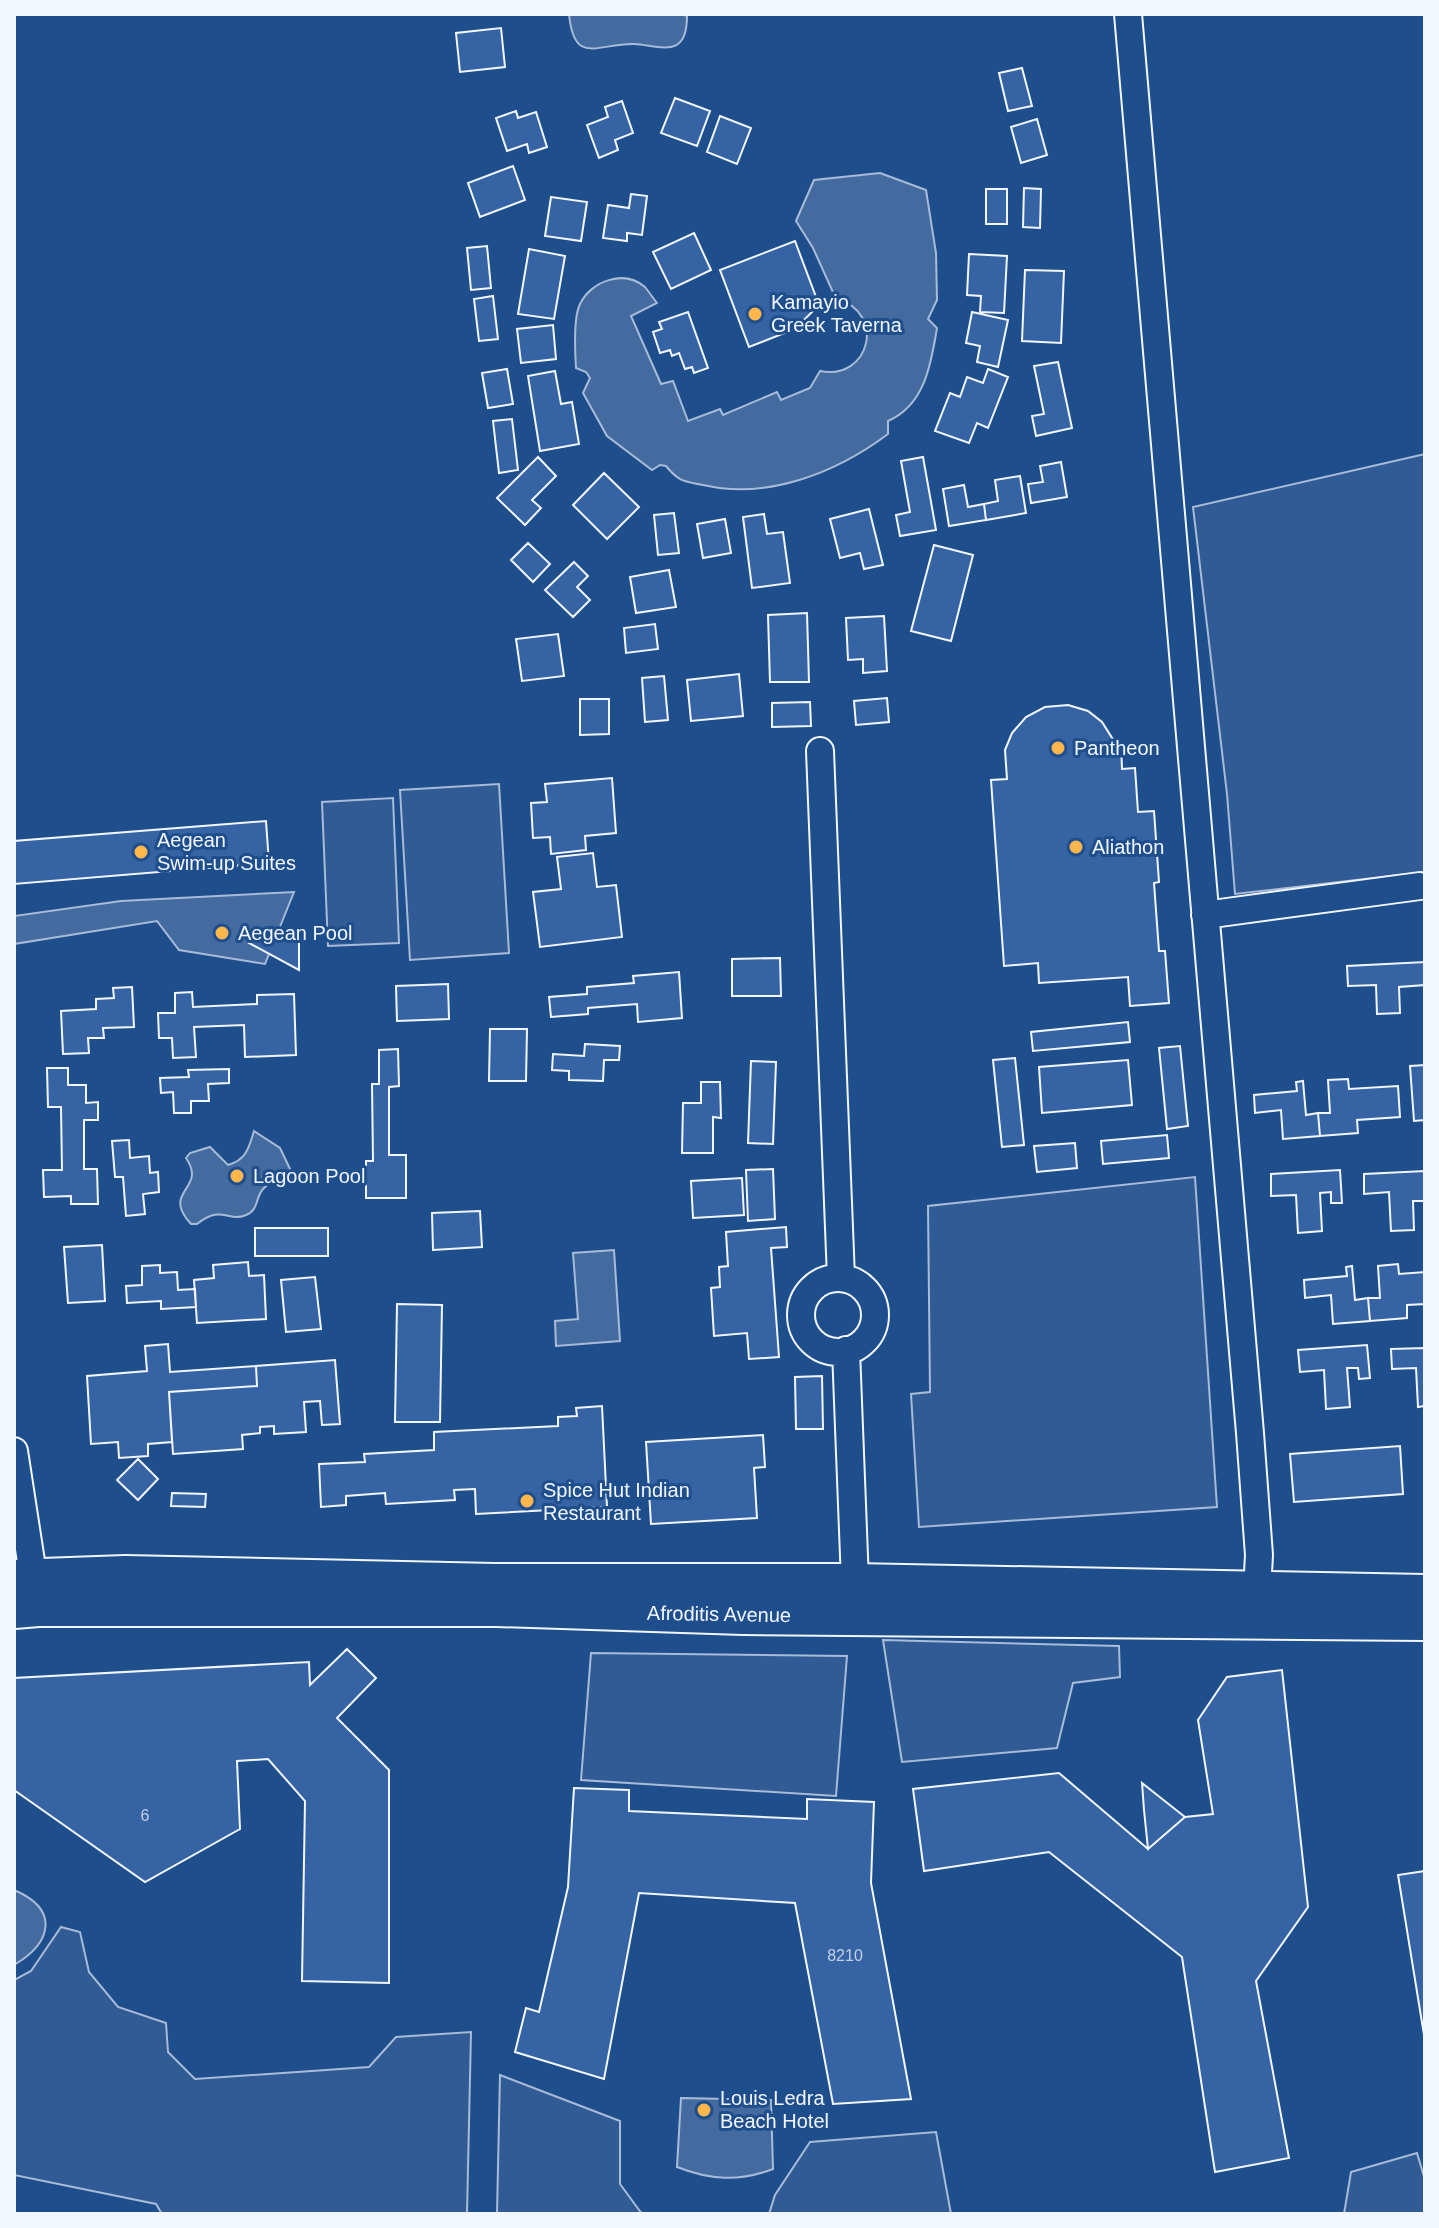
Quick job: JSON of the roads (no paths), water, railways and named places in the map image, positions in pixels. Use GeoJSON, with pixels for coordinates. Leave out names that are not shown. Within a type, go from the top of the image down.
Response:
{"type":"FeatureCollection","features":[{"type":"Feature","properties":{"kind":"main road","name":"Afroditis Avenue"},"geometry":{"type":"LineString","coordinates":[[25,1593],[125,1574],[495,1582],[855,1582],[1425,1593]]}},
{"type":"Feature","properties":{"kind":"main road","name":"Afroditis Avenue"},"geometry":{"type":"LineString","coordinates":[[25,1593],[743,1616],[1425,1622]]}},
{"type":"Feature","properties":{"kind":"street"},"geometry":{"type":"LineString","coordinates":[[1128,14],[1250,1433],[1259,1555],[1257,1591]]}},
{"type":"Feature","properties":{"kind":"street"},"geometry":{"type":"LineString","coordinates":[[820,751],[841,1278]]}},
{"type":"Feature","properties":{"kind":"street"},"geometry":{"type":"LineString","coordinates":[[1205,915],[1420,886]]}},
{"type":"Feature","properties":{"kind":"street"},"geometry":{"type":"LineString","coordinates":[[833,1278],[841,1278],[863,1287],[874,1306],[873,1328],[859,1345],[846,1350],[828,1350],[817,1345],[804,1328],[801,1318],[806,1296],[813,1287],[833,1278]]}},
{"type":"Feature","properties":{"kind":"street"},"geometry":{"type":"LineString","coordinates":[[846,1350],[855,1582]]}},
{"type":"Feature","properties":{"kind":"street"},"geometry":{"type":"LineString","coordinates":[[14,1451],[25,1593]]}},
{"type":"Feature","properties":{"kind":"place","name":"Kamayio Greek Taverna"},"geometry":{"type":"Point","coordinates":[755,314]}},
{"type":"Feature","properties":{"kind":"place","name":"Pantheon"},"geometry":{"type":"Point","coordinates":[1058,748]}},
{"type":"Feature","properties":{"kind":"place","name":"Aliathon"},"geometry":{"type":"Point","coordinates":[1076,847]}},
{"type":"Feature","properties":{"kind":"place","name":"Aegean Swim-up Suites"},"geometry":{"type":"Point","coordinates":[141,852]}},
{"type":"Feature","properties":{"kind":"place","name":"Aegean Pool"},"geometry":{"type":"Point","coordinates":[222,933]}},
{"type":"Feature","properties":{"kind":"place","name":"Lagoon Pool"},"geometry":{"type":"Point","coordinates":[237,1176]}},
{"type":"Feature","properties":{"kind":"place","name":"Spice Hut Indian Restaurant"},"geometry":{"type":"Point","coordinates":[527,1501]}},
{"type":"Feature","properties":{"kind":"place","name":"Louis Ledra Beach Hotel"},"geometry":{"type":"Point","coordinates":[704,2110]}}]}
